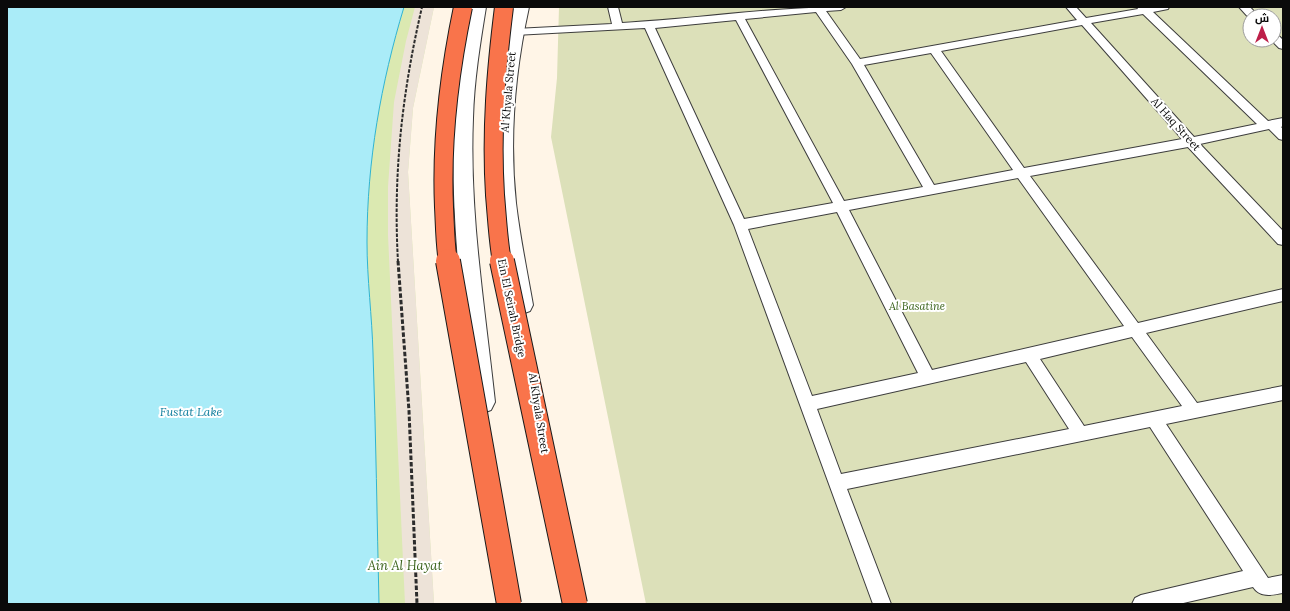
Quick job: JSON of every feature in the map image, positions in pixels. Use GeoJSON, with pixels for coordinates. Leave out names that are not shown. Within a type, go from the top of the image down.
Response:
{"type":"FeatureCollection","features":[{"type":"Feature","properties":{"kind":"highway"},"geometry":{"type":"LineString","coordinates":[[463,7],[451,66],[444,136],[443,200],[447,255],[508,604]]}},
{"type":"Feature","properties":{"kind":"highway","name":"Ein El Seirah Bridge"},"geometry":{"type":"LineString","coordinates":[[504,7],[494,103],[494,192],[499,245],[575,604]]}},
{"type":"Feature","properties":{"kind":"street"},"geometry":{"type":"LineString","coordinates":[[478,7],[467,74],[463,135],[464,210],[486,429],[508,604]]}},
{"type":"Feature","properties":{"kind":"street","name":"Al Khyala Street"},"geometry":{"type":"LineString","coordinates":[[521,7],[507,77],[504,134],[506,203],[570,604]]}},
{"type":"Feature","properties":{"kind":"lane"},"geometry":{"type":"LineString","coordinates":[[613,7],[618,26]]}},
{"type":"Feature","properties":{"kind":"lane"},"geometry":{"type":"LineString","coordinates":[[515,32],[649,25],[841,7]]}},
{"type":"Feature","properties":{"kind":"lane","name":"Al Haq Street"},"geometry":{"type":"LineString","coordinates":[[1071,7],[1191,142],[1283,240]]}},
{"type":"Feature","properties":{"kind":"lane"},"geometry":{"type":"LineString","coordinates":[[857,63],[1144,9],[1164,7]]}},
{"type":"Feature","properties":{"kind":"lane"},"geometry":{"type":"LineString","coordinates":[[819,9],[857,63],[930,190]]}},
{"type":"Feature","properties":{"kind":"lane"},"geometry":{"type":"LineString","coordinates":[[1144,9],[1274,124],[1283,136]]}},
{"type":"Feature","properties":{"kind":"lane"},"geometry":{"type":"LineString","coordinates":[[739,17],[841,207],[928,378]]}},
{"type":"Feature","properties":{"kind":"lane"},"geometry":{"type":"LineString","coordinates":[[649,25],[740,225],[882,604]]}},
{"type":"Feature","properties":{"kind":"lane"},"geometry":{"type":"LineString","coordinates":[[934,49],[1021,173],[1194,411]]}},
{"type":"Feature","properties":{"kind":"lane"},"geometry":{"type":"LineString","coordinates":[[740,225],[1191,142],[1274,124]]}},
{"type":"Feature","properties":{"kind":"lane"},"geometry":{"type":"LineString","coordinates":[[807,404],[1029,356],[1283,295]]}},
{"type":"Feature","properties":{"kind":"lane"},"geometry":{"type":"LineString","coordinates":[[1029,356],[1081,434]]}},
{"type":"Feature","properties":{"kind":"lane"},"geometry":{"type":"LineString","coordinates":[[837,483],[1283,393]]}},
{"type":"Feature","properties":{"kind":"lane"},"geometry":{"type":"LineString","coordinates":[[1154,418],[1262,585],[1266,587],[1283,584]]}},
{"type":"Feature","properties":{"kind":"lane"},"geometry":{"type":"LineString","coordinates":[[1141,604],[1257,577]]}},
{"type":"Feature","properties":{"kind":"path"},"geometry":{"type":"LineString","coordinates":[[417,604],[411,446],[397,244],[396,193],[398,147],[402,108],[408,71],[422,7]]}},
{"type":"Feature","properties":{"kind":"green space","name":"Ain Al Hayat"},"geometry":{"type":"Polygon","coordinates":[[[404,7],[434,7],[413,108],[408,172],[434,604],[379,604],[373,353],[367,256],[368,212],[373,152],[382,93],[404,7]]]}},
{"type":"Feature","properties":{"kind":"green space","name":"Al Basatine"},"geometry":{"type":"Polygon","coordinates":[[[559,7],[1283,7],[1283,604],[646,604],[551,137],[557,78],[559,7]]]}},
{"type":"Feature","properties":{"kind":"shaded area"},"geometry":{"type":"Polygon","coordinates":[[[415,7],[434,7],[413,108],[408,172],[434,604],[405,604],[388,235],[388,187],[394,102],[406,41],[415,7]]]}},
{"type":"Feature","properties":{"kind":"water","name":"Fustat Lake"},"geometry":{"type":"Polygon","coordinates":[[[7,7],[404,7],[382,93],[373,152],[368,212],[367,256],[373,353],[379,604],[7,604],[7,7]]]}}]}
